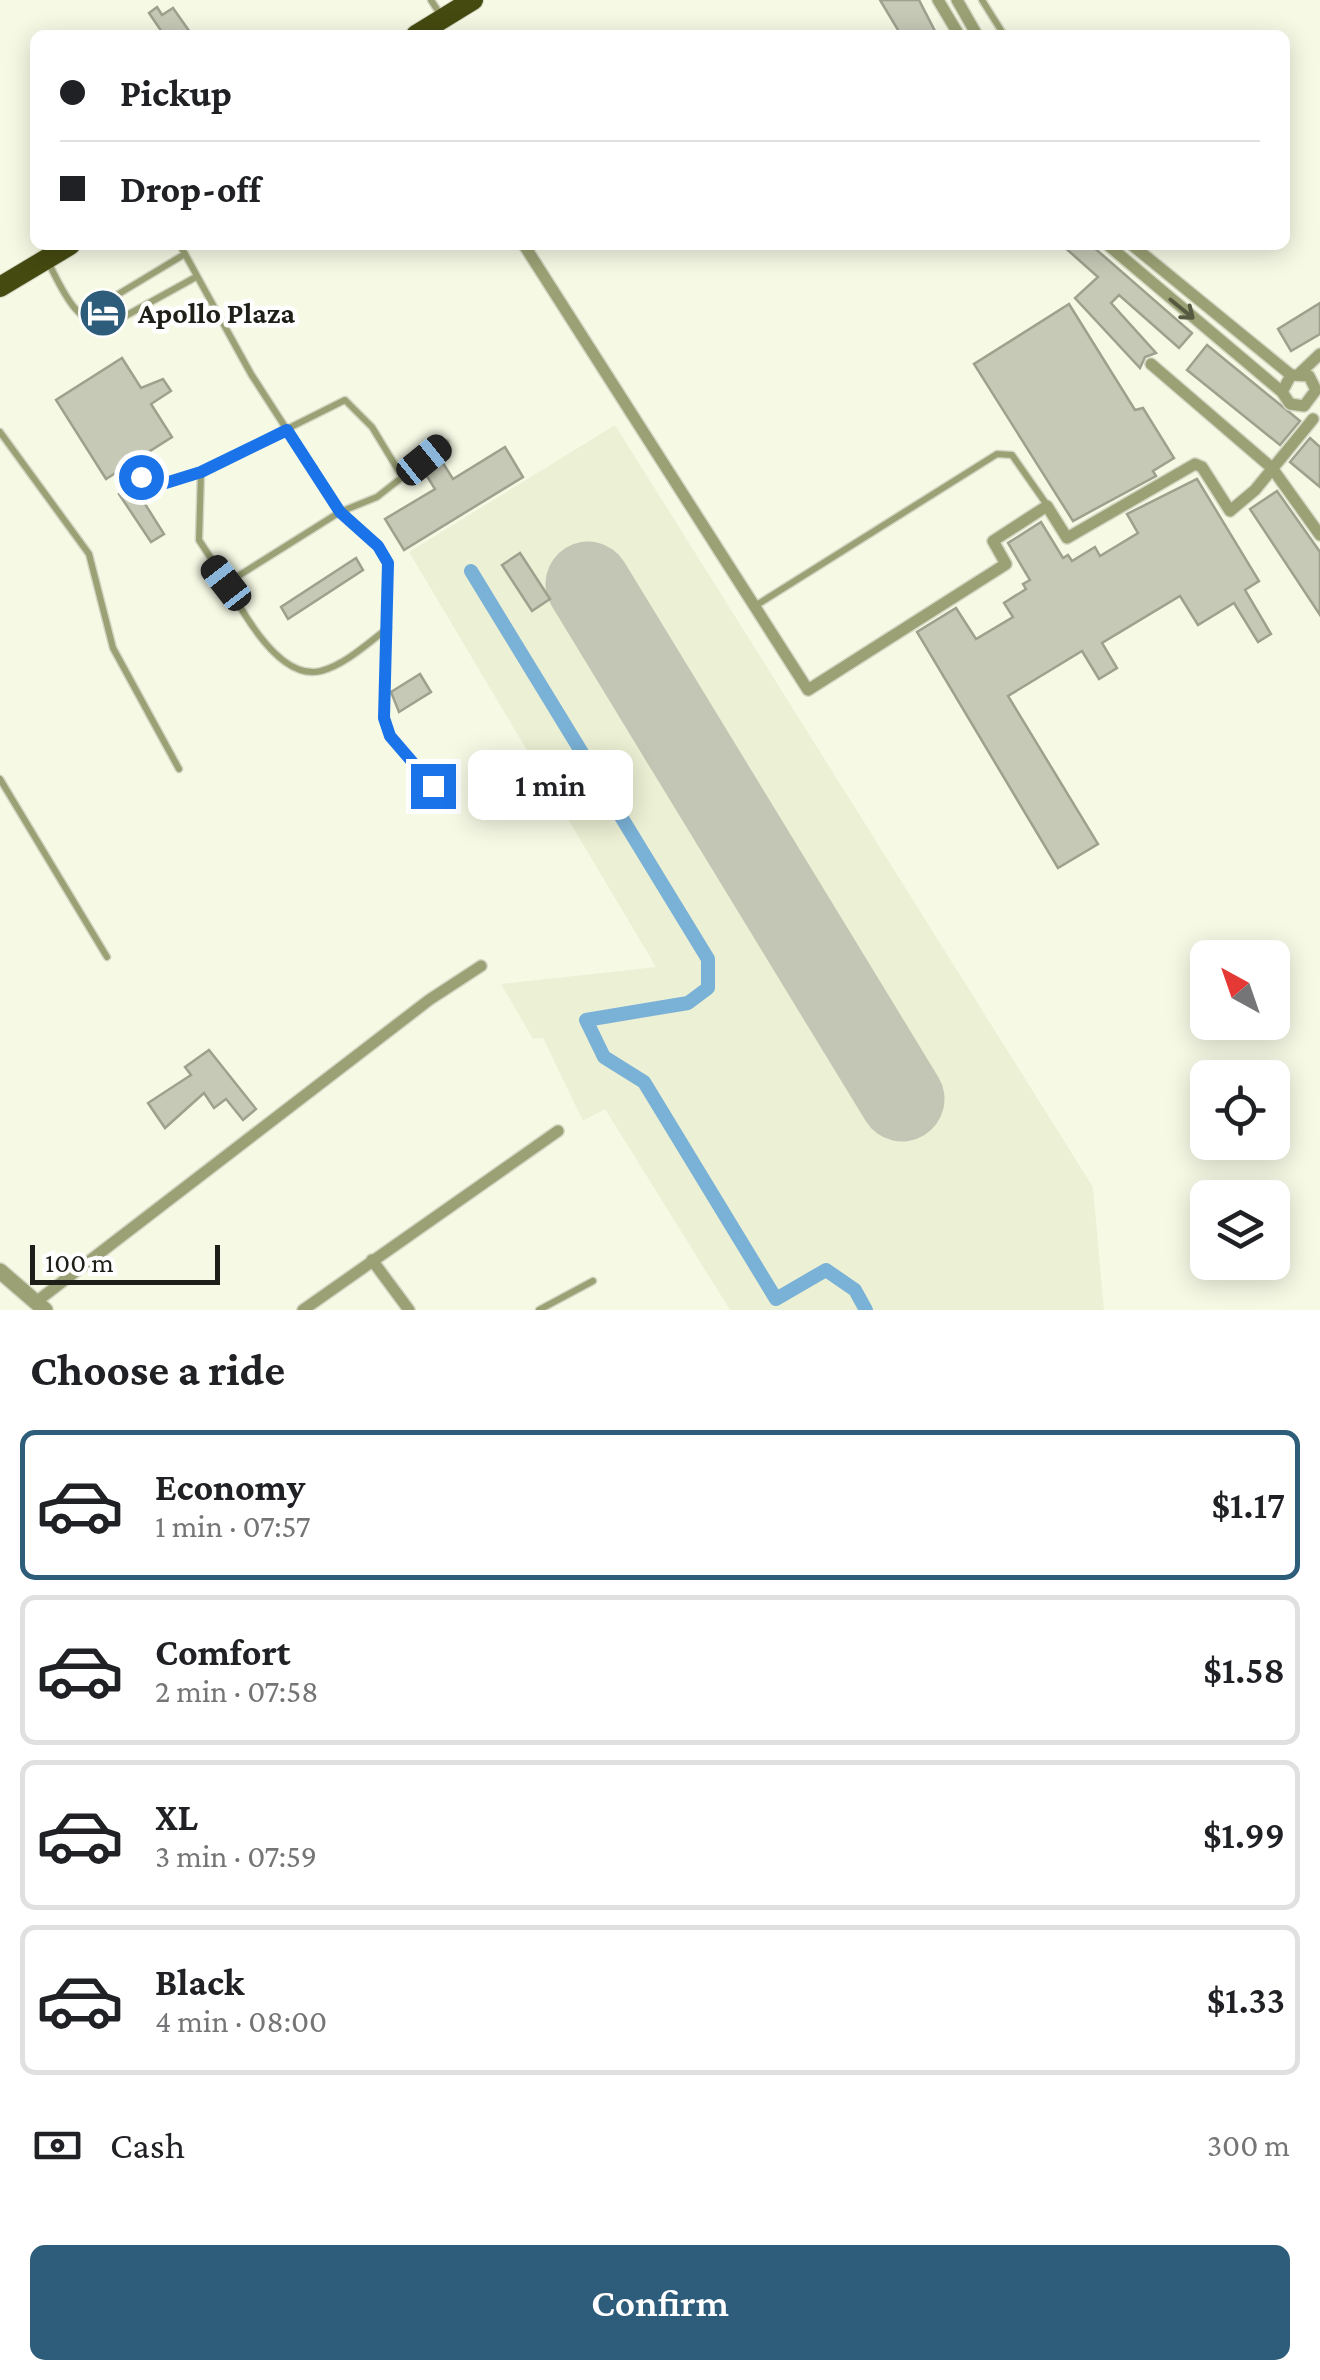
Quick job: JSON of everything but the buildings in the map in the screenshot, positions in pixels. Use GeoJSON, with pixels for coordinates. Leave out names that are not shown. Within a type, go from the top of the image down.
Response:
{"type":"FeatureCollection","features":[{"type":"Feature","properties":{"kind":"highway"},"geometry":{"type":"LineString","coordinates":[[424,30],[473,0]]}},
{"type":"Feature","properties":{"kind":"highway"},"geometry":{"type":"LineString","coordinates":[[2,282],[52,269],[66,250]]}},
{"type":"Feature","properties":{"kind":"street"},"geometry":{"type":"LineString","coordinates":[[938,0],[956,30]]}},
{"type":"Feature","properties":{"kind":"street"},"geometry":{"type":"LineString","coordinates":[[956,0],[975,30]]}},
{"type":"Feature","properties":{"kind":"street"},"geometry":{"type":"LineString","coordinates":[[527,250],[808,690],[1006,564],[993,541],[1047,506],[1067,538],[1194,464],[1202,467],[1230,511],[1317,422],[1304,406],[1290,404],[1282,392],[1114,250]]}},
{"type":"Feature","properties":{"kind":"street"},"geometry":{"type":"LineString","coordinates":[[1138,250],[1295,374],[1317,382],[1314,397],[1304,406]]}},
{"type":"Feature","properties":{"kind":"street"},"geometry":{"type":"LineString","coordinates":[[1282,392],[1295,374],[1320,354]]}},
{"type":"Feature","properties":{"kind":"street"},"geometry":{"type":"LineString","coordinates":[[1151,364],[1272,468],[1320,535]]}},
{"type":"Feature","properties":{"kind":"street"},"geometry":{"type":"LineString","coordinates":[[0,1270],[40,1306],[429,1000],[481,966]]}},
{"type":"Feature","properties":{"kind":"street"},"geometry":{"type":"LineString","coordinates":[[303,1310],[558,1131]]}},
{"type":"Feature","properties":{"kind":"street"},"geometry":{"type":"LineString","coordinates":[[372,1260],[409,1310]]}},
{"type":"Feature","properties":{"kind":"lane"},"geometry":{"type":"LineString","coordinates":[[431,0],[443,18]]}},
{"type":"Feature","properties":{"kind":"lane"},"geometry":{"type":"LineString","coordinates":[[982,0],[1001,30]]}},
{"type":"Feature","properties":{"kind":"lane"},"geometry":{"type":"LineString","coordinates":[[183,250],[287,430],[340,512],[378,546],[388,563],[384,718],[390,736],[433,786]]}},
{"type":"Feature","properties":{"kind":"lane"},"geometry":{"type":"LineString","coordinates":[[82,316],[185,254]]}},
{"type":"Feature","properties":{"kind":"lane"},"geometry":{"type":"LineString","coordinates":[[52,269],[69,299],[95,326],[109,325],[196,278]]}},
{"type":"Feature","properties":{"kind":"lane"},"geometry":{"type":"LineString","coordinates":[[141,477],[156,486],[201,472],[336,401],[352,403],[403,478]]}},
{"type":"Feature","properties":{"kind":"lane"},"geometry":{"type":"LineString","coordinates":[[0,432],[89,554],[112,648],[179,770]]}},
{"type":"Feature","properties":{"kind":"lane"},"geometry":{"type":"LineString","coordinates":[[226,583],[340,512],[378,498],[446,443]]}},
{"type":"Feature","properties":{"kind":"lane"},"geometry":{"type":"LineString","coordinates":[[754,607],[997,454],[1012,456],[1047,506]]}},
{"type":"Feature","properties":{"kind":"lane"},"geometry":{"type":"LineString","coordinates":[[201,472],[199,540],[273,649],[301,670],[318,672],[338,663],[389,627]]}},
{"type":"Feature","properties":{"kind":"lane"},"geometry":{"type":"LineString","coordinates":[[0,780],[107,958]]}},
{"type":"Feature","properties":{"kind":"lane"},"geometry":{"type":"LineString","coordinates":[[539,1310],[592,1281]]}},
{"type":"Feature","properties":{"kind":"shaded area"},"geometry":{"type":"Polygon","coordinates":[[[615,425],[1093,1187],[1104,1310],[730,1310],[605,1109],[583,1121],[543,1038],[533,1039],[501,984],[656,967],[409,552],[615,425]]]}},
{"type":"Feature","properties":{"kind":"waterway"},"geometry":{"type":"LineString","coordinates":[[471,571],[708,959],[708,988],[688,1003],[586,1020],[604,1057],[644,1082],[776,1299],[826,1270],[855,1290],[866,1310]]}},
{"type":"Feature","properties":{"kind":"runway"},"geometry":{"type":"LineString","coordinates":[[588,584],[902,1099]]}},
{"type":"Feature","properties":{"kind":"place","name":"Apollo Plaza"},"geometry":{"type":"Point","coordinates":[103,313]}},
{"type":"Feature","properties":{"kind":"route"},"geometry":{"type":"LineString","coordinates":[[141,477],[156,486],[201,472],[287,430],[340,512],[378,546],[388,563],[384,718],[390,736],[433,786]]}}]}
